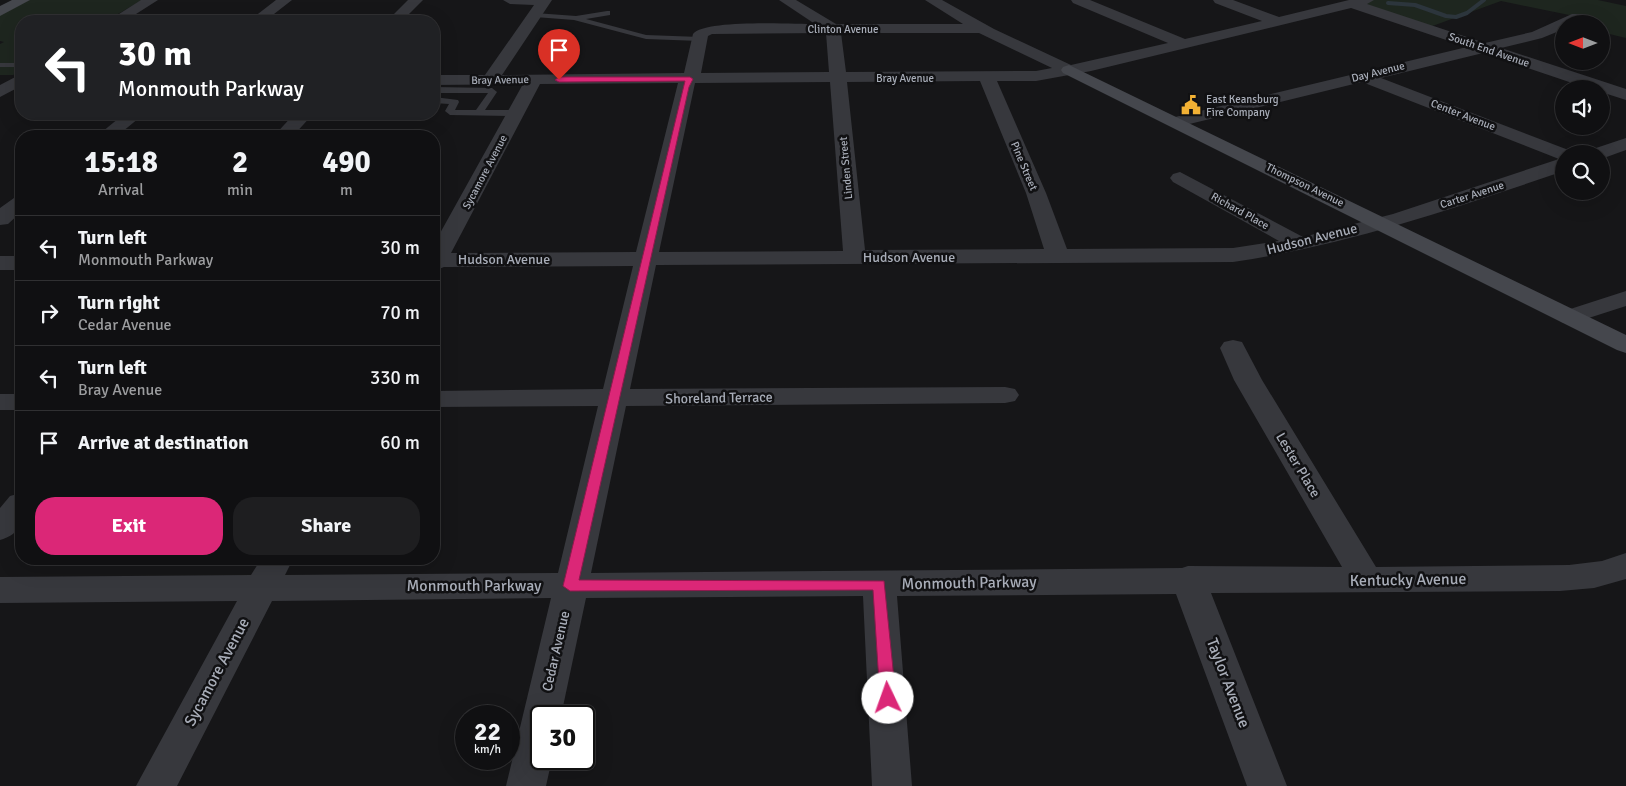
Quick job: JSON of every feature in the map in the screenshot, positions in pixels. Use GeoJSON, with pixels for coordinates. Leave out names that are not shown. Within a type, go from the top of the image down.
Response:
{"type":"FeatureCollection","features":[{"type":"Feature","properties":{"kind":"street"},"geometry":{"type":"LineString","coordinates":[[0,12],[23,0]]}},
{"type":"Feature","properties":{"kind":"street"},"geometry":{"type":"LineString","coordinates":[[125,15],[151,0]]}},
{"type":"Feature","properties":{"kind":"street"},"geometry":{"type":"LineString","coordinates":[[264,15],[285,0]]}},
{"type":"Feature","properties":{"kind":"street"},"geometry":{"type":"LineString","coordinates":[[400,15],[416,0]]}},
{"type":"Feature","properties":{"kind":"street"},"geometry":{"type":"LineString","coordinates":[[510,0],[544,1]]}},
{"type":"Feature","properties":{"kind":"street"},"geometry":{"type":"LineString","coordinates":[[786,0],[832,28]]}},
{"type":"Feature","properties":{"kind":"street","name":"Thompson Avenue"},"geometry":{"type":"LineString","coordinates":[[932,0],[983,28],[1626,345]]}},
{"type":"Feature","properties":{"kind":"street"},"geometry":{"type":"LineString","coordinates":[[1085,3],[1121,0]]}},
{"type":"Feature","properties":{"kind":"street"},"geometry":{"type":"LineString","coordinates":[[1220,0],[1280,22]]}},
{"type":"Feature","properties":{"kind":"street"},"geometry":{"type":"LineString","coordinates":[[490,80],[544,1]]}},
{"type":"Feature","properties":{"kind":"street","name":"Bray Avenue"},"geometry":{"type":"LineString","coordinates":[[440,80],[987,78],[1036,76],[1184,44],[1360,2]]}},
{"type":"Feature","properties":{"kind":"street","name":"South End Avenue"},"geometry":{"type":"LineString","coordinates":[[1360,2],[1480,47],[1626,95]]}},
{"type":"Feature","properties":{"kind":"street"},"geometry":{"type":"LineString","coordinates":[[1085,3],[1184,44]]}},
{"type":"Feature","properties":{"kind":"street","name":"Clinton Avenue"},"geometry":{"type":"LineString","coordinates":[[702,35],[832,28],[983,28]]}},
{"type":"Feature","properties":{"kind":"street","name":"Linden Street"},"geometry":{"type":"LineString","coordinates":[[832,28],[839,78],[850,227],[856,257]]}},
{"type":"Feature","properties":{"kind":"street","name":"Day Avenue"},"geometry":{"type":"LineString","coordinates":[[1177,122],[1546,32],[1555,28]]}},
{"type":"Feature","properties":{"kind":"street","name":"Cedar Avenue"},"geometry":{"type":"LineString","coordinates":[[526,786],[685,87],[694,70],[702,35]]}},
{"type":"Feature","properties":{"kind":"street","name":"Center Avenue"},"geometry":{"type":"LineString","coordinates":[[1361,76],[1555,151]]}},
{"type":"Feature","properties":{"kind":"street"},"geometry":{"type":"LineString","coordinates":[[0,81],[15,77]]}},
{"type":"Feature","properties":{"kind":"street","name":"Pine Street"},"geometry":{"type":"LineString","coordinates":[[987,78],[1036,193],[1058,256]]}},
{"type":"Feature","properties":{"kind":"street"},"geometry":{"type":"LineString","coordinates":[[0,92],[15,80]]}},
{"type":"Feature","properties":{"kind":"street","name":"Sycamore Avenue"},"geometry":{"type":"LineString","coordinates":[[440,250],[534,80]]}},
{"type":"Feature","properties":{"kind":"street"},"geometry":{"type":"LineString","coordinates":[[114,130],[127,120]]}},
{"type":"Feature","properties":{"kind":"street"},"geometry":{"type":"LineString","coordinates":[[289,130],[298,120]]}},
{"type":"Feature","properties":{"kind":"street"},"geometry":{"type":"LineString","coordinates":[[1610,150],[1626,144]]}},
{"type":"Feature","properties":{"kind":"street","name":"Carter Avenue"},"geometry":{"type":"LineString","coordinates":[[1380,223],[1405,217],[1555,167]]}},
{"type":"Feature","properties":{"kind":"street","name":"Richard Place"},"geometry":{"type":"LineString","coordinates":[[1180,178],[1300,244]]}},
{"type":"Feature","properties":{"kind":"street"},"geometry":{"type":"LineString","coordinates":[[0,219],[15,207]]}},
{"type":"Feature","properties":{"kind":"street","name":"Hudson Avenue"},"geometry":{"type":"LineString","coordinates":[[440,261],[1234,255],[1268,251],[1300,244],[1380,223]]}},
{"type":"Feature","properties":{"kind":"street"},"geometry":{"type":"LineString","coordinates":[[0,263],[15,262]]}},
{"type":"Feature","properties":{"kind":"street"},"geometry":{"type":"LineString","coordinates":[[1570,317],[1626,298]]}},
{"type":"Feature","properties":{"kind":"street","name":"Lester Place"},"geometry":{"type":"LineString","coordinates":[[1233,348],[1248,380],[1367,581]]}},
{"type":"Feature","properties":{"kind":"street","name":"Shoreland Terrace"},"geometry":{"type":"LineString","coordinates":[[440,399],[1004,395]]}},
{"type":"Feature","properties":{"kind":"street"},"geometry":{"type":"LineString","coordinates":[[0,402],[15,402]]}},
{"type":"Feature","properties":{"kind":"street"},"geometry":{"type":"LineString","coordinates":[[0,529],[15,511]]}},
{"type":"Feature","properties":{"kind":"street","name":"Kentucky Avenue"},"geometry":{"type":"LineString","coordinates":[[1188,580],[1367,581],[1560,578],[1599,575],[1613,572],[1626,565]]}},
{"type":"Feature","properties":{"kind":"street","name":"Sycamore Avenue"},"geometry":{"type":"LineString","coordinates":[[156,786],[269,574]]}},
{"type":"Feature","properties":{"kind":"street","name":"Monmouth Parkway"},"geometry":{"type":"LineString","coordinates":[[0,590],[269,574],[570,586],[1188,580]]}},
{"type":"Feature","properties":{"kind":"street","name":"Taylor Avenue"},"geometry":{"type":"LineString","coordinates":[[1188,580],[1267,786]]}},
{"type":"Feature","properties":{"kind":"street"},"geometry":{"type":"LineString","coordinates":[[880,584],[892,786]]}},
{"type":"Feature","properties":{"kind":"lane"},"geometry":{"type":"LineString","coordinates":[[574,18],[607,13]]}},
{"type":"Feature","properties":{"kind":"lane"},"geometry":{"type":"LineString","coordinates":[[535,15],[574,18],[646,37],[702,35]]}},
{"type":"Feature","properties":{"kind":"lane"},"geometry":{"type":"LineString","coordinates":[[0,65],[15,73]]}},
{"type":"Feature","properties":{"kind":"lane"},"geometry":{"type":"LineString","coordinates":[[440,90],[489,90],[493,92],[479,113]]}},
{"type":"Feature","properties":{"kind":"lane"},"geometry":{"type":"LineString","coordinates":[[440,101],[455,102],[449,112],[453,113],[516,113]]}},
{"type":"Feature","properties":{"kind":"shaded area"},"geometry":{"type":"Polygon","coordinates":[[[29,0],[142,0],[116,15],[15,15],[15,74],[13,75],[0,75],[0,44],[4,42],[0,41],[0,15],[29,0]]]}},
{"type":"Feature","properties":{"kind":"shaded area"},"geometry":{"type":"Polygon","coordinates":[[[1366,0],[1598,0],[1626,6],[1626,38],[1610,34],[1610,15],[1569,15],[1501,1],[1427,28],[1350,4],[1366,0]]]}},
{"type":"Feature","properties":{"kind":"waterway"},"geometry":{"type":"LineString","coordinates":[[1388,3],[1415,5],[1446,16],[1456,17],[1467,13],[1484,0]]}},
{"type":"Feature","properties":{"kind":"place","name":"East Keansburg Fire Company"},"geometry":{"type":"Point","coordinates":[1191,105]}},
{"type":"Feature","properties":{"kind":"route"},"geometry":{"type":"LineString","coordinates":[[559,80],[690,79],[685,87],[570,586],[880,584],[888,698]]}}]}
